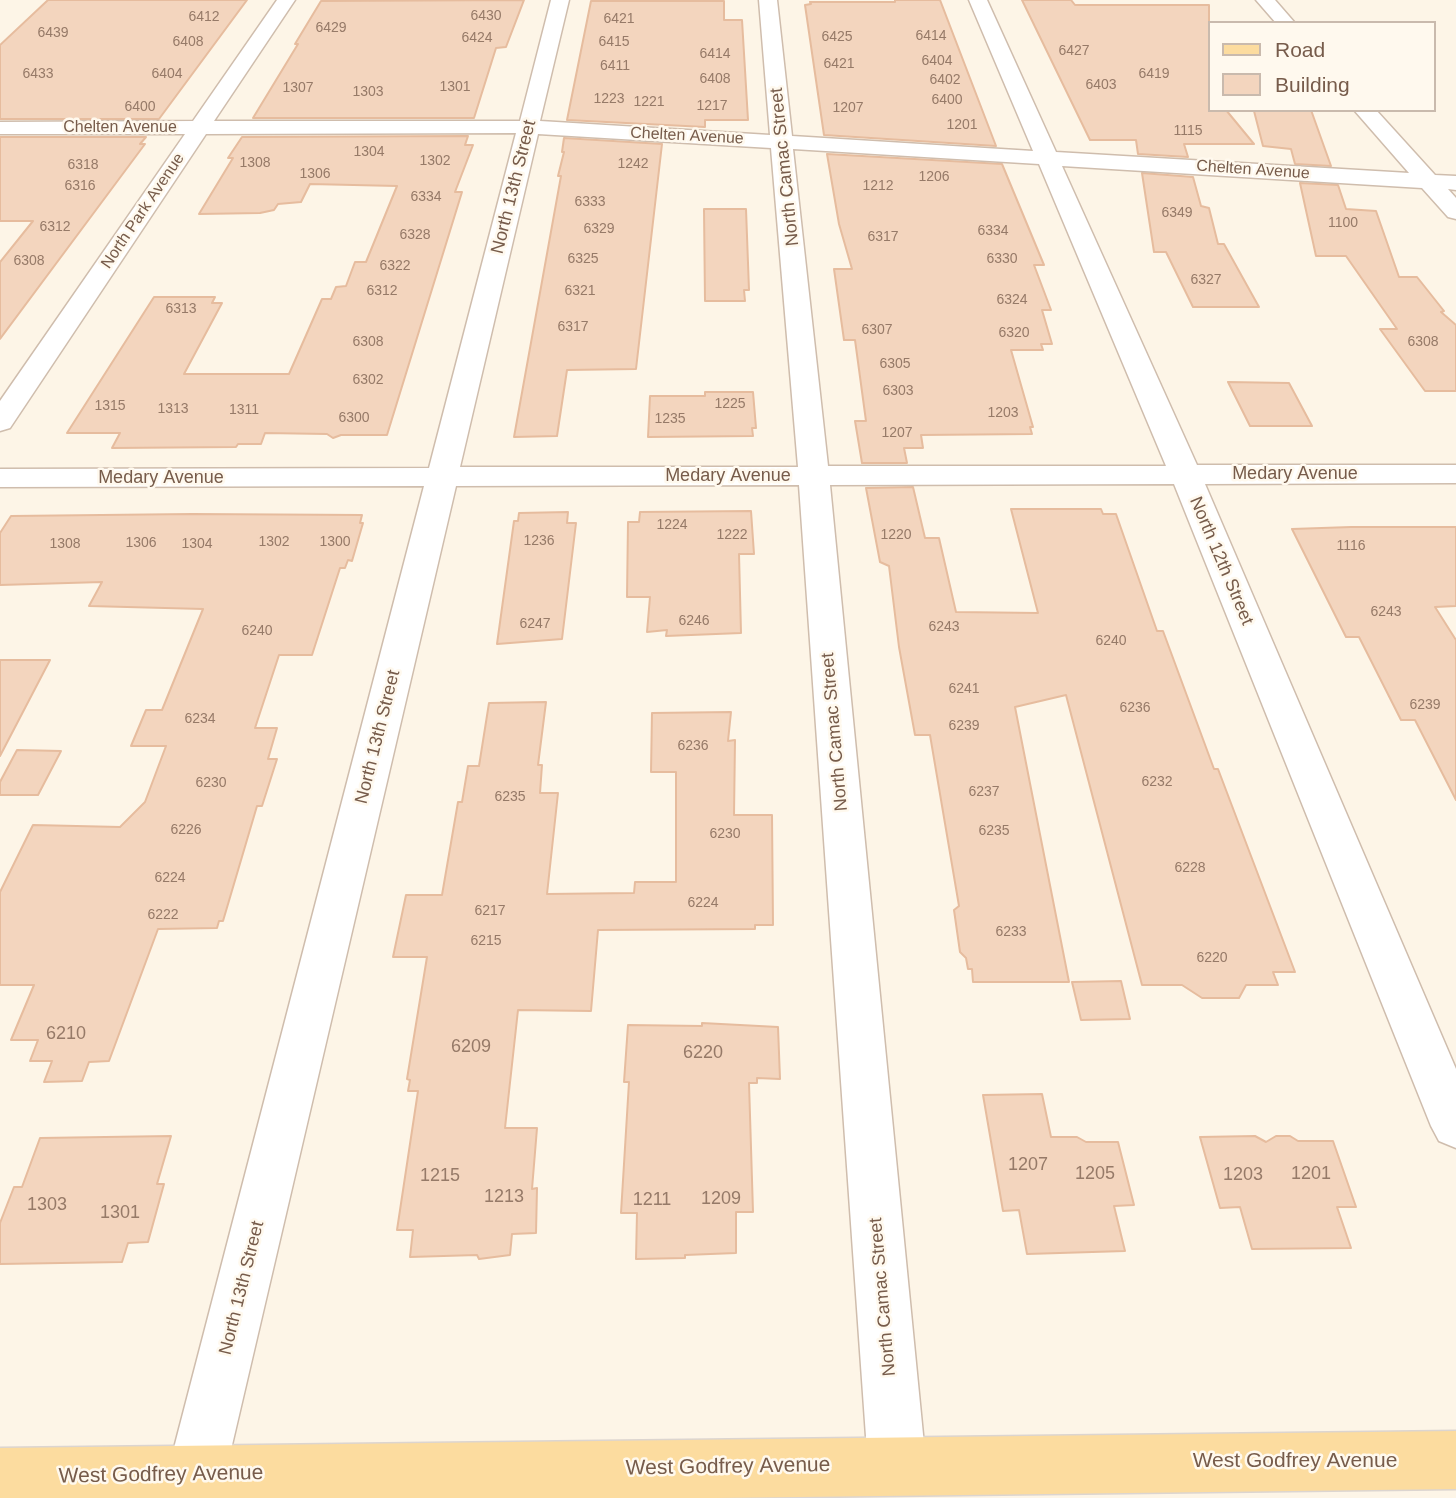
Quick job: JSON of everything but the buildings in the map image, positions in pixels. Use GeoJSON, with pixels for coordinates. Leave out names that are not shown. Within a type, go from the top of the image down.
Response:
{"type":"FeatureCollection","features":[{"type":"Feature","properties":{"kind":"main road","name":"West Godfrey Avenue"},"geometry":{"type":"LineString","coordinates":[[0,1477],[1456,1460]]}},
{"type":"Feature","properties":{"kind":"street","name":"North Park Avenue"},"geometry":{"type":"LineString","coordinates":[[0,422],[286,0]]}},
{"type":"Feature","properties":{"kind":"street","name":"North 13th Street"},"geometry":{"type":"LineString","coordinates":[[196,1475],[560,0]]}},
{"type":"Feature","properties":{"kind":"street","name":"North Camac Street"},"geometry":{"type":"LineString","coordinates":[[768,0],[814,476],[897,1465]]}},
{"type":"Feature","properties":{"kind":"street","name":"North 12th Street"},"geometry":{"type":"LineString","coordinates":[[978,0],[1185,473],[1456,1126]]}},
{"type":"Feature","properties":{"kind":"street"},"geometry":{"type":"LineString","coordinates":[[1265,0],[1284,21]]}},
{"type":"Feature","properties":{"kind":"street"},"geometry":{"type":"LineString","coordinates":[[1366,112],[1456,212]]}},
{"type":"Feature","properties":{"kind":"street","name":"Chelten Avenue"},"geometry":{"type":"LineString","coordinates":[[0,128],[528,127],[1456,183]]}},
{"type":"Feature","properties":{"kind":"street","name":"Medary Avenue"},"geometry":{"type":"LineString","coordinates":[[0,478],[1456,474]]}}]}
